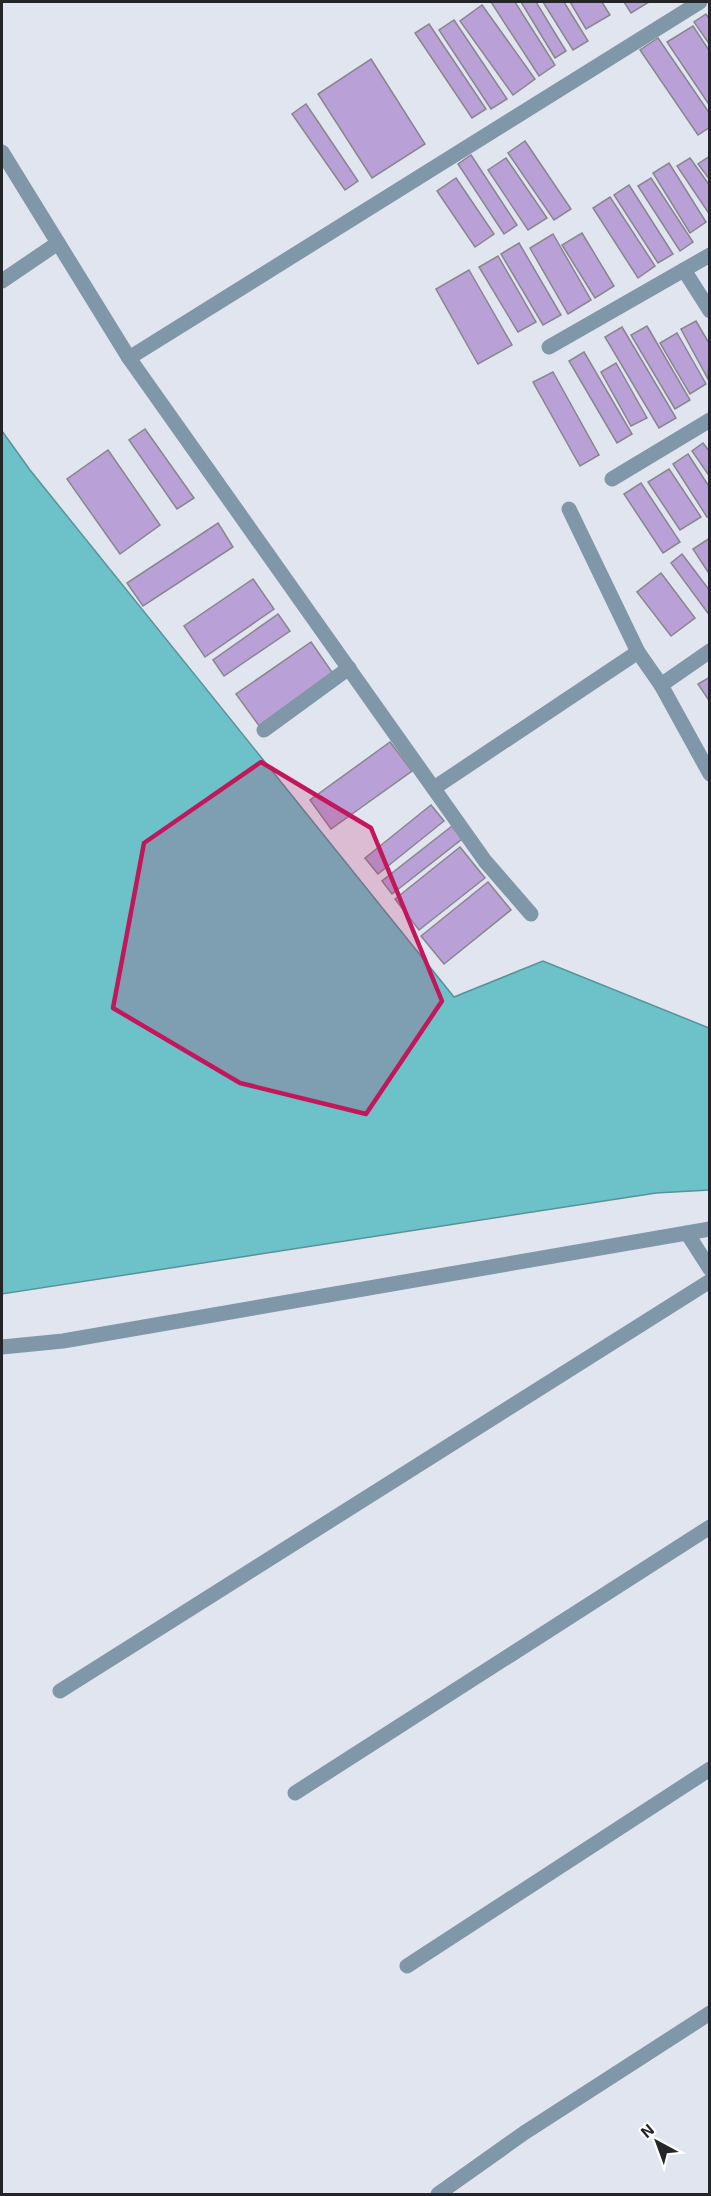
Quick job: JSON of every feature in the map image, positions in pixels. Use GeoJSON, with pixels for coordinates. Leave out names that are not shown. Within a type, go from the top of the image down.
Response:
{"type":"FeatureCollection","features":[{"type":"Feature","properties":{"kind":"street"},"geometry":{"type":"LineString","coordinates":[[129,358],[700,2]]}},
{"type":"Feature","properties":{"kind":"street"},"geometry":{"type":"LineString","coordinates":[[2,152],[129,358],[485,861],[531,914]]}},
{"type":"Feature","properties":{"kind":"street"},"geometry":{"type":"LineString","coordinates":[[2,281],[58,243]]}},
{"type":"Feature","properties":{"kind":"street"},"geometry":{"type":"LineString","coordinates":[[549,347],[710,255]]}},
{"type":"Feature","properties":{"kind":"street"},"geometry":{"type":"LineString","coordinates":[[684,270],[710,310]]}},
{"type":"Feature","properties":{"kind":"street"},"geometry":{"type":"LineString","coordinates":[[612,479],[710,420]]}},
{"type":"Feature","properties":{"kind":"street"},"geometry":{"type":"LineString","coordinates":[[569,509],[638,652],[661,685],[710,774]]}},
{"type":"Feature","properties":{"kind":"street"},"geometry":{"type":"LineString","coordinates":[[661,685],[710,651]]}},
{"type":"Feature","properties":{"kind":"street"},"geometry":{"type":"LineString","coordinates":[[434,788],[638,652]]}},
{"type":"Feature","properties":{"kind":"street"},"geometry":{"type":"LineString","coordinates":[[264,730],[349,668]]}},
{"type":"Feature","properties":{"kind":"street"},"geometry":{"type":"LineString","coordinates":[[2,1347],[75,1339],[710,1229]]}},
{"type":"Feature","properties":{"kind":"street"},"geometry":{"type":"LineString","coordinates":[[687,1233],[710,1269]]}},
{"type":"Feature","properties":{"kind":"street"},"geometry":{"type":"LineString","coordinates":[[60,1691],[710,1281]]}},
{"type":"Feature","properties":{"kind":"street"},"geometry":{"type":"LineString","coordinates":[[295,1793],[710,1527]]}},
{"type":"Feature","properties":{"kind":"street"},"geometry":{"type":"LineString","coordinates":[[406,1966],[710,1768]]}},
{"type":"Feature","properties":{"kind":"street"},"geometry":{"type":"LineString","coordinates":[[438,2194],[524,2133],[710,2013]]}},
{"type":"Feature","properties":{"kind":"highlighted area"},"geometry":{"type":"Polygon","coordinates":[[[261,762],[371,828],[442,1001],[366,1114],[240,1083],[113,1008],[144,843],[261,762]]]}},
{"type":"Feature","properties":{"kind":"water"},"geometry":{"type":"Polygon","coordinates":[[[2,431],[30,470],[454,997],[543,961],[709,1028],[709,1190],[656,1193],[2,1294],[2,431]]]}},
{"type":"Feature","properties":{"kind":"building"},"geometry":{"type":"Polygon","coordinates":[[[491,2],[515,2],[555,65],[539,76],[491,2]]]}},
{"type":"Feature","properties":{"kind":"building"},"geometry":{"type":"Polygon","coordinates":[[[521,2],[536,2],[566,51],[555,58],[521,2]]]}},
{"type":"Feature","properties":{"kind":"building"},"geometry":{"type":"Polygon","coordinates":[[[543,2],[564,2],[588,41],[573,50],[543,2]]]}},
{"type":"Feature","properties":{"kind":"building"},"geometry":{"type":"Polygon","coordinates":[[[570,2],[602,2],[610,15],[586,29],[570,2]]]}},
{"type":"Feature","properties":{"kind":"building"},"geometry":{"type":"Polygon","coordinates":[[[624,2],[649,2],[631,13],[624,2]]]}},
{"type":"Feature","properties":{"kind":"building"},"geometry":{"type":"Polygon","coordinates":[[[482,5],[535,79],[513,95],[460,21],[482,5]]]}},
{"type":"Feature","properties":{"kind":"building"},"geometry":{"type":"Polygon","coordinates":[[[706,14],[710,20],[710,45],[694,22],[706,14]]]}},
{"type":"Feature","properties":{"kind":"building"},"geometry":{"type":"Polygon","coordinates":[[[454,20],[507,99],[491,109],[439,30],[454,20]]]}},
{"type":"Feature","properties":{"kind":"building"},"geometry":{"type":"Polygon","coordinates":[[[429,24],[486,109],[472,118],[415,33],[429,24]]]}},
{"type":"Feature","properties":{"kind":"building"},"geometry":{"type":"Polygon","coordinates":[[[693,26],[710,52],[710,106],[667,42],[693,26]]]}},
{"type":"Feature","properties":{"kind":"building"},"geometry":{"type":"Polygon","coordinates":[[[658,38],[710,114],[710,127],[698,135],[640,50],[658,38]]]}},
{"type":"Feature","properties":{"kind":"building"},"geometry":{"type":"Polygon","coordinates":[[[371,59],[425,144],[372,178],[318,94],[371,59]]]}},
{"type":"Feature","properties":{"kind":"building"},"geometry":{"type":"Polygon","coordinates":[[[306,104],[358,181],[345,190],[292,114],[306,104]]]}},
{"type":"Feature","properties":{"kind":"building"},"geometry":{"type":"Polygon","coordinates":[[[525,141],[571,209],[554,220],[508,153],[525,141]]]}},
{"type":"Feature","properties":{"kind":"building"},"geometry":{"type":"Polygon","coordinates":[[[471,155],[517,225],[504,234],[458,164],[471,155]]]}},
{"type":"Feature","properties":{"kind":"building"},"geometry":{"type":"Polygon","coordinates":[[[710,156],[710,180],[698,164],[710,156]]]}},
{"type":"Feature","properties":{"kind":"building"},"geometry":{"type":"Polygon","coordinates":[[[506,158],[547,218],[528,230],[488,170],[506,158]]]}},
{"type":"Feature","properties":{"kind":"building"},"geometry":{"type":"Polygon","coordinates":[[[690,158],[710,186],[710,215],[677,166],[690,158]]]}},
{"type":"Feature","properties":{"kind":"building"},"geometry":{"type":"Polygon","coordinates":[[[669,163],[706,222],[690,233],[653,173],[669,163]]]}},
{"type":"Feature","properties":{"kind":"building"},"geometry":{"type":"Polygon","coordinates":[[[456,178],[494,234],[475,247],[437,191],[456,178]]]}},
{"type":"Feature","properties":{"kind":"building"},"geometry":{"type":"Polygon","coordinates":[[[651,178],[693,242],[680,251],[638,186],[651,178]]]}},
{"type":"Feature","properties":{"kind":"building"},"geometry":{"type":"Polygon","coordinates":[[[629,185],[673,254],[658,263],[614,195],[629,185]]]}},
{"type":"Feature","properties":{"kind":"building"},"geometry":{"type":"Polygon","coordinates":[[[610,197],[655,266],[638,278],[593,208],[610,197]]]}},
{"type":"Feature","properties":{"kind":"building"},"geometry":{"type":"Polygon","coordinates":[[[582,233],[614,286],[595,298],[562,245],[582,233]]]}},
{"type":"Feature","properties":{"kind":"building"},"geometry":{"type":"Polygon","coordinates":[[[553,234],[591,300],[568,314],[530,248],[553,234]]]}},
{"type":"Feature","properties":{"kind":"building"},"geometry":{"type":"Polygon","coordinates":[[[519,243],[561,315],[543,325],[501,254],[519,243]]]}},
{"type":"Feature","properties":{"kind":"building"},"geometry":{"type":"Polygon","coordinates":[[[498,256],[536,322],[518,332],[479,267],[498,256]]]}},
{"type":"Feature","properties":{"kind":"building"},"geometry":{"type":"Polygon","coordinates":[[[469,270],[512,345],[478,364],[436,289],[469,270]]]}},
{"type":"Feature","properties":{"kind":"building"},"geometry":{"type":"Polygon","coordinates":[[[696,321],[710,345],[708,379],[681,329],[696,321]]]}},
{"type":"Feature","properties":{"kind":"building"},"geometry":{"type":"Polygon","coordinates":[[[647,326],[690,400],[675,409],[631,335],[647,326]]]}},
{"type":"Feature","properties":{"kind":"building"},"geometry":{"type":"Polygon","coordinates":[[[622,327],[676,418],[659,428],[605,337],[622,327]]]}},
{"type":"Feature","properties":{"kind":"building"},"geometry":{"type":"Polygon","coordinates":[[[677,333],[706,384],[690,394],[660,343],[677,333]]]}},
{"type":"Feature","properties":{"kind":"building"},"geometry":{"type":"Polygon","coordinates":[[[584,352],[632,434],[617,443],[569,361],[584,352]]]}},
{"type":"Feature","properties":{"kind":"building"},"geometry":{"type":"Polygon","coordinates":[[[616,363],[647,418],[631,426],[601,372],[616,363]]]}},
{"type":"Feature","properties":{"kind":"building"},"geometry":{"type":"Polygon","coordinates":[[[553,372],[599,455],[580,466],[533,382],[553,372]]]}},
{"type":"Feature","properties":{"kind":"building"},"geometry":{"type":"Polygon","coordinates":[[[145,429],[194,498],[177,509],[129,440],[145,429]]]}},
{"type":"Feature","properties":{"kind":"building"},"geometry":{"type":"Polygon","coordinates":[[[703,443],[710,452],[710,477],[692,451],[703,443]]]}},
{"type":"Feature","properties":{"kind":"building"},"geometry":{"type":"Polygon","coordinates":[[[108,450],[160,525],[120,554],[67,479],[108,450]]]}},
{"type":"Feature","properties":{"kind":"building"},"geometry":{"type":"Polygon","coordinates":[[[688,454],[710,488],[710,516],[707,517],[673,464],[688,454]]]}},
{"type":"Feature","properties":{"kind":"building"},"geometry":{"type":"Polygon","coordinates":[[[669,469],[701,517],[680,530],[648,482],[669,469]]]}},
{"type":"Feature","properties":{"kind":"building"},"geometry":{"type":"Polygon","coordinates":[[[641,483],[680,542],[663,553],[624,494],[641,483]]]}},
{"type":"Feature","properties":{"kind":"building"},"geometry":{"type":"Polygon","coordinates":[[[218,523],[233,547],[143,606],[127,583],[218,523]]]}},
{"type":"Feature","properties":{"kind":"building"},"geometry":{"type":"Polygon","coordinates":[[[710,538],[710,575],[693,549],[710,538]]]}},
{"type":"Feature","properties":{"kind":"building"},"geometry":{"type":"Polygon","coordinates":[[[682,554],[710,591],[710,616],[671,563],[682,554]]]}},
{"type":"Feature","properties":{"kind":"building"},"geometry":{"type":"Polygon","coordinates":[[[661,573],[695,618],[671,636],[637,592],[661,573]]]}},
{"type":"Feature","properties":{"kind":"building"},"geometry":{"type":"Polygon","coordinates":[[[253,579],[274,609],[205,657],[184,626],[253,579]]]}},
{"type":"Feature","properties":{"kind":"building"},"geometry":{"type":"Polygon","coordinates":[[[278,614],[290,631],[224,676],[213,660],[278,614]]]}},
{"type":"Feature","properties":{"kind":"building"},"geometry":{"type":"Polygon","coordinates":[[[311,642],[334,675],[260,727],[236,694],[311,642]]]}},
{"type":"Feature","properties":{"kind":"building"},"geometry":{"type":"Polygon","coordinates":[[[710,677],[710,702],[698,684],[710,677]]]}},
{"type":"Feature","properties":{"kind":"building"},"geometry":{"type":"Polygon","coordinates":[[[390,742],[412,771],[331,829],[310,800],[390,742]]]}},
{"type":"Feature","properties":{"kind":"building"},"geometry":{"type":"Polygon","coordinates":[[[431,805],[444,821],[378,874],[365,858],[431,805]]]}},
{"type":"Feature","properties":{"kind":"building"},"geometry":{"type":"Polygon","coordinates":[[[452,826],[462,839],[392,894],[382,881],[452,826]]]}},
{"type":"Feature","properties":{"kind":"building"},"geometry":{"type":"Polygon","coordinates":[[[460,847],[485,878],[419,930],[395,899],[460,847]]]}},
{"type":"Feature","properties":{"kind":"building"},"geometry":{"type":"Polygon","coordinates":[[[488,882],[511,910],[444,964],[421,936],[488,882]]]}}]}
